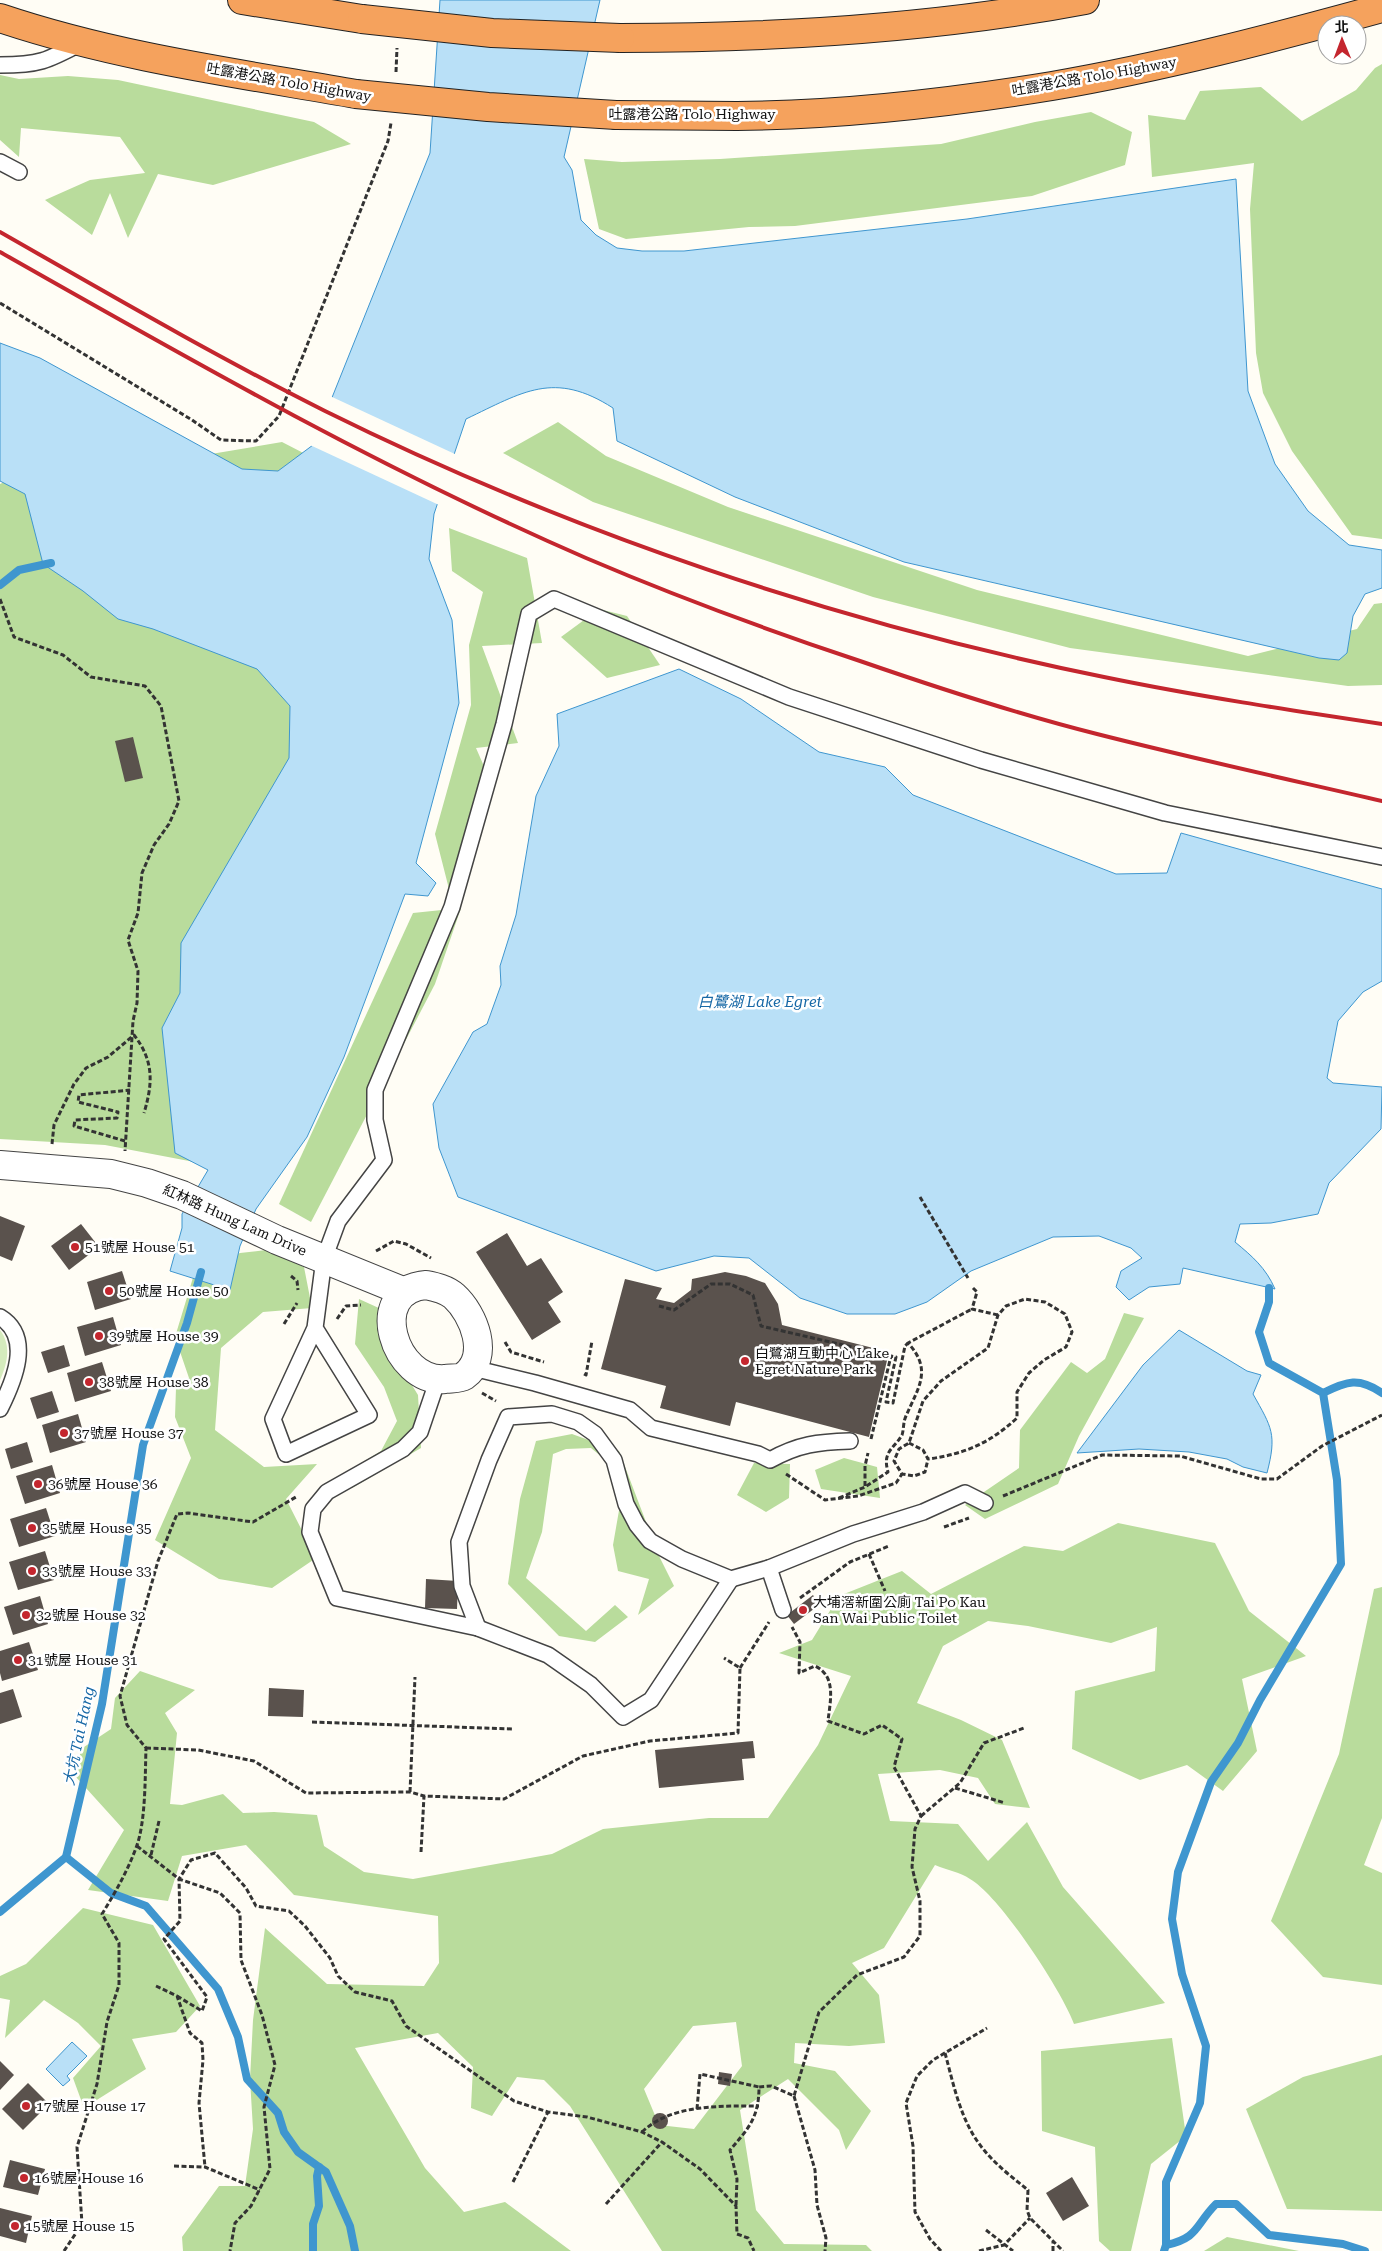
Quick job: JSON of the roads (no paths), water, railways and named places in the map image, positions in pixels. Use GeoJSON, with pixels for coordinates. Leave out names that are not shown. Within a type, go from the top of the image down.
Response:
{"type":"FeatureCollection","features":[{"type":"Feature","properties":{"kind":"highway"},"geometry":{"type":"LineString","coordinates":[[242,0],[362,19],[492,33],[620,38],[708,38],[851,30],[953,21],[1085,0]]}},
{"type":"Feature","properties":{"kind":"highway","name":"吐露港公路 Tolo Highway"},"geometry":{"type":"LineString","coordinates":[[0,18],[81,43],[129,55],[356,94],[488,107],[616,115],[738,116],[847,111],[1052,86],[1181,60],[1382,8]]}},
{"type":"Feature","properties":{"kind":"street","name":"紅林路 Hung Lam Drive"},"geometry":{"type":"LineString","coordinates":[[0,1165],[112,1174],[147,1183],[182,1195],[277,1240],[405,1292]]}},
{"type":"Feature","properties":{"kind":"street"},"geometry":{"type":"LineString","coordinates":[[426,1285],[443,1289],[459,1301],[469,1315],[476,1330],[478,1351],[474,1380],[462,1377],[438,1379],[425,1376],[414,1368],[398,1349],[392,1335],[391,1319],[396,1305],[405,1292],[415,1286],[426,1285]]}},
{"type":"Feature","properties":{"kind":"lane"},"geometry":{"type":"LineString","coordinates":[[0,65],[28,65],[46,61],[81,43]]}},
{"type":"Feature","properties":{"kind":"lane"},"geometry":{"type":"LineString","coordinates":[[0,162],[19,172]]}},
{"type":"Feature","properties":{"kind":"lane"},"geometry":{"type":"LineString","coordinates":[[316,1328],[369,1416],[286,1454],[273,1419],[316,1328],[324,1259],[338,1221],[384,1160],[375,1120],[375,1090],[452,906],[504,724],[529,614],[554,599],[790,697],[981,760],[1165,813],[1382,857]]}},
{"type":"Feature","properties":{"kind":"lane"},"geometry":{"type":"LineString","coordinates":[[0,1316],[14,1330],[19,1342],[19,1355],[14,1377],[0,1409]]}},
{"type":"Feature","properties":{"kind":"lane"},"geometry":{"type":"LineString","coordinates":[[438,1379],[420,1432],[403,1449],[326,1492],[313,1509],[310,1532],[337,1598],[478,1628],[548,1655],[591,1685],[623,1717],[651,1700],[731,1579]]}},
{"type":"Feature","properties":{"kind":"lane"},"geometry":{"type":"LineString","coordinates":[[474,1380],[535,1383],[630,1410],[651,1428],[758,1454],[770,1460],[791,1448],[826,1442],[850,1442]]}},
{"type":"Feature","properties":{"kind":"lane"},"geometry":{"type":"LineString","coordinates":[[478,1628],[462,1586],[459,1542],[489,1460],[508,1417],[552,1414],[578,1422],[595,1434],[614,1460],[626,1504],[637,1525],[650,1541],[682,1559],[731,1579],[769,1568],[853,1534],[923,1512],[965,1493],[985,1503]]}},
{"type":"Feature","properties":{"kind":"lane"},"geometry":{"type":"LineString","coordinates":[[769,1568],[783,1610]]}},
{"type":"Feature","properties":{"kind":"water"},"geometry":{"type":"Polygon","coordinates":[[[440,0],[600,0],[564,157],[572,170],[581,220],[596,235],[617,248],[642,251],[684,251],[967,219],[1236,179],[1248,391],[1275,464],[1308,511],[1349,545],[1382,550],[1382,588],[1365,594],[1353,616],[1347,653],[1339,660],[1319,658],[904,562],[735,497],[617,441],[613,408],[592,396],[573,390],[539,389],[522,394],[466,419],[434,514],[429,559],[452,620],[459,703],[416,863],[436,883],[428,896],[405,894],[344,1057],[307,1137],[256,1209],[240,1246],[230,1290],[170,1271],[182,1228],[182,1214],[208,1170],[175,1153],[162,1028],[180,993],[181,943],[289,758],[290,706],[257,669],[153,629],[118,619],[83,591],[43,564],[25,494],[0,481],[0,343],[40,358],[242,469],[278,471],[313,445],[430,153],[440,0]]]}},
{"type":"Feature","properties":{"kind":"water","name":"白鷺湖 Lake Egret"},"geometry":{"type":"Polygon","coordinates":[[[679,669],[741,699],[819,752],[885,767],[913,795],[1116,874],[1167,873],[1181,833],[1382,889],[1382,981],[1363,992],[1338,1021],[1327,1078],[1333,1083],[1382,1087],[1381,1129],[1329,1183],[1318,1214],[1271,1223],[1240,1224],[1235,1242],[1253,1257],[1275,1289],[1183,1268],[1180,1284],[1149,1287],[1129,1300],[1116,1287],[1121,1271],[1142,1258],[1131,1248],[1099,1236],[1053,1237],[971,1271],[927,1302],[895,1314],[847,1314],[800,1298],[749,1258],[714,1256],[656,1271],[458,1197],[439,1148],[433,1104],[473,1032],[487,1024],[501,985],[500,966],[516,915],[536,796],[559,746],[557,714],[679,669]]]}},
{"type":"Feature","properties":{"kind":"water"},"geometry":{"type":"Polygon","coordinates":[[[1179,1330],[1247,1371],[1261,1375],[1253,1394],[1265,1415],[1271,1432],[1272,1449],[1267,1473],[1243,1467],[1227,1459],[1189,1452],[1139,1449],[1077,1453],[1143,1365],[1179,1330]]]}},
{"type":"Feature","properties":{"kind":"water"},"geometry":{"type":"Polygon","coordinates":[[[72,2042],[87,2056],[67,2076],[70,2080],[63,2086],[46,2069],[72,2042]]]}},
{"type":"Feature","properties":{"kind":"waterway"},"geometry":{"type":"LineString","coordinates":[[0,585],[19,570],[51,563]]}},
{"type":"Feature","properties":{"kind":"waterway","name":"大坑 Tai Hang"},"geometry":{"type":"LineString","coordinates":[[0,1912],[66,1857],[102,1704],[143,1445],[187,1323],[201,1272]]}},
{"type":"Feature","properties":{"kind":"waterway"},"geometry":{"type":"LineString","coordinates":[[1164,2251],[1166,2245],[1166,2182],[1200,2103],[1206,2046],[1182,1974],[1172,1919],[1178,1872],[1211,1782],[1238,1743],[1260,1700],[1341,1564],[1337,1480],[1323,1393],[1269,1363],[1259,1332],[1269,1302],[1269,1288]]}},
{"type":"Feature","properties":{"kind":"waterway"},"geometry":{"type":"LineString","coordinates":[[1323,1393],[1353,1382],[1374,1388],[1382,1393]]}},
{"type":"Feature","properties":{"kind":"waterway"},"geometry":{"type":"LineString","coordinates":[[66,1857],[111,1893],[146,1906],[218,1989],[238,2037],[247,2079],[278,2113],[284,2132],[298,2152],[326,2172],[350,2226],[355,2251]]}},
{"type":"Feature","properties":{"kind":"waterway"},"geometry":{"type":"LineString","coordinates":[[313,2251],[313,2224],[319,2206],[317,2176],[319,2167]]}},
{"type":"Feature","properties":{"kind":"waterway"},"geometry":{"type":"LineString","coordinates":[[1166,2245],[1185,2239],[1196,2230],[1216,2204],[1236,2204],[1269,2235],[1343,2244],[1365,2251]]}},
{"type":"Feature","properties":{"kind":"railway"},"geometry":{"type":"LineString","coordinates":[[0,232],[202,346],[325,411],[418,455],[512,496],[706,569],[904,630],[1004,655],[1173,690],[1382,724]]}},
{"type":"Feature","properties":{"kind":"railway"},"geometry":{"type":"LineString","coordinates":[[0,252],[216,374],[362,451],[510,524],[653,586],[790,637],[1007,709],[1132,743],[1382,801]]}},
{"type":"Feature","properties":{"kind":"place","name":"51號屋 House 51"},"geometry":{"type":"Point","coordinates":[75,1247]}},
{"type":"Feature","properties":{"kind":"place","name":"50號屋 House 50"},"geometry":{"type":"Point","coordinates":[109,1291]}},
{"type":"Feature","properties":{"kind":"place","name":"39號屋 House 39"},"geometry":{"type":"Point","coordinates":[99,1336]}},
{"type":"Feature","properties":{"kind":"place","name":"白鷺湖互動中心 Lake Egret Nature Park"},"geometry":{"type":"Point","coordinates":[745,1361]}},
{"type":"Feature","properties":{"kind":"place","name":"38號屋 House 38"},"geometry":{"type":"Point","coordinates":[89,1382]}},
{"type":"Feature","properties":{"kind":"place","name":"37號屋 House 37"},"geometry":{"type":"Point","coordinates":[64,1433]}},
{"type":"Feature","properties":{"kind":"place","name":"36號屋 House 36"},"geometry":{"type":"Point","coordinates":[38,1484]}},
{"type":"Feature","properties":{"kind":"place","name":"35號屋 House 35"},"geometry":{"type":"Point","coordinates":[32,1528]}},
{"type":"Feature","properties":{"kind":"place","name":"33號屋 House 33"},"geometry":{"type":"Point","coordinates":[32,1571]}},
{"type":"Feature","properties":{"kind":"place","name":"大埔滘新圍公廁 Tai Po Kau San Wai Public Toilet"},"geometry":{"type":"Point","coordinates":[803,1610]}},
{"type":"Feature","properties":{"kind":"place","name":"32號屋 House 32"},"geometry":{"type":"Point","coordinates":[26,1615]}},
{"type":"Feature","properties":{"kind":"place","name":"31號屋 House 31"},"geometry":{"type":"Point","coordinates":[18,1660]}},
{"type":"Feature","properties":{"kind":"place","name":"17號屋 House 17"},"geometry":{"type":"Point","coordinates":[26,2106]}},
{"type":"Feature","properties":{"kind":"place","name":"16號屋 House 16"},"geometry":{"type":"Point","coordinates":[24,2178]}},
{"type":"Feature","properties":{"kind":"place","name":"15號屋 House 15"},"geometry":{"type":"Point","coordinates":[15,2226]}}]}
